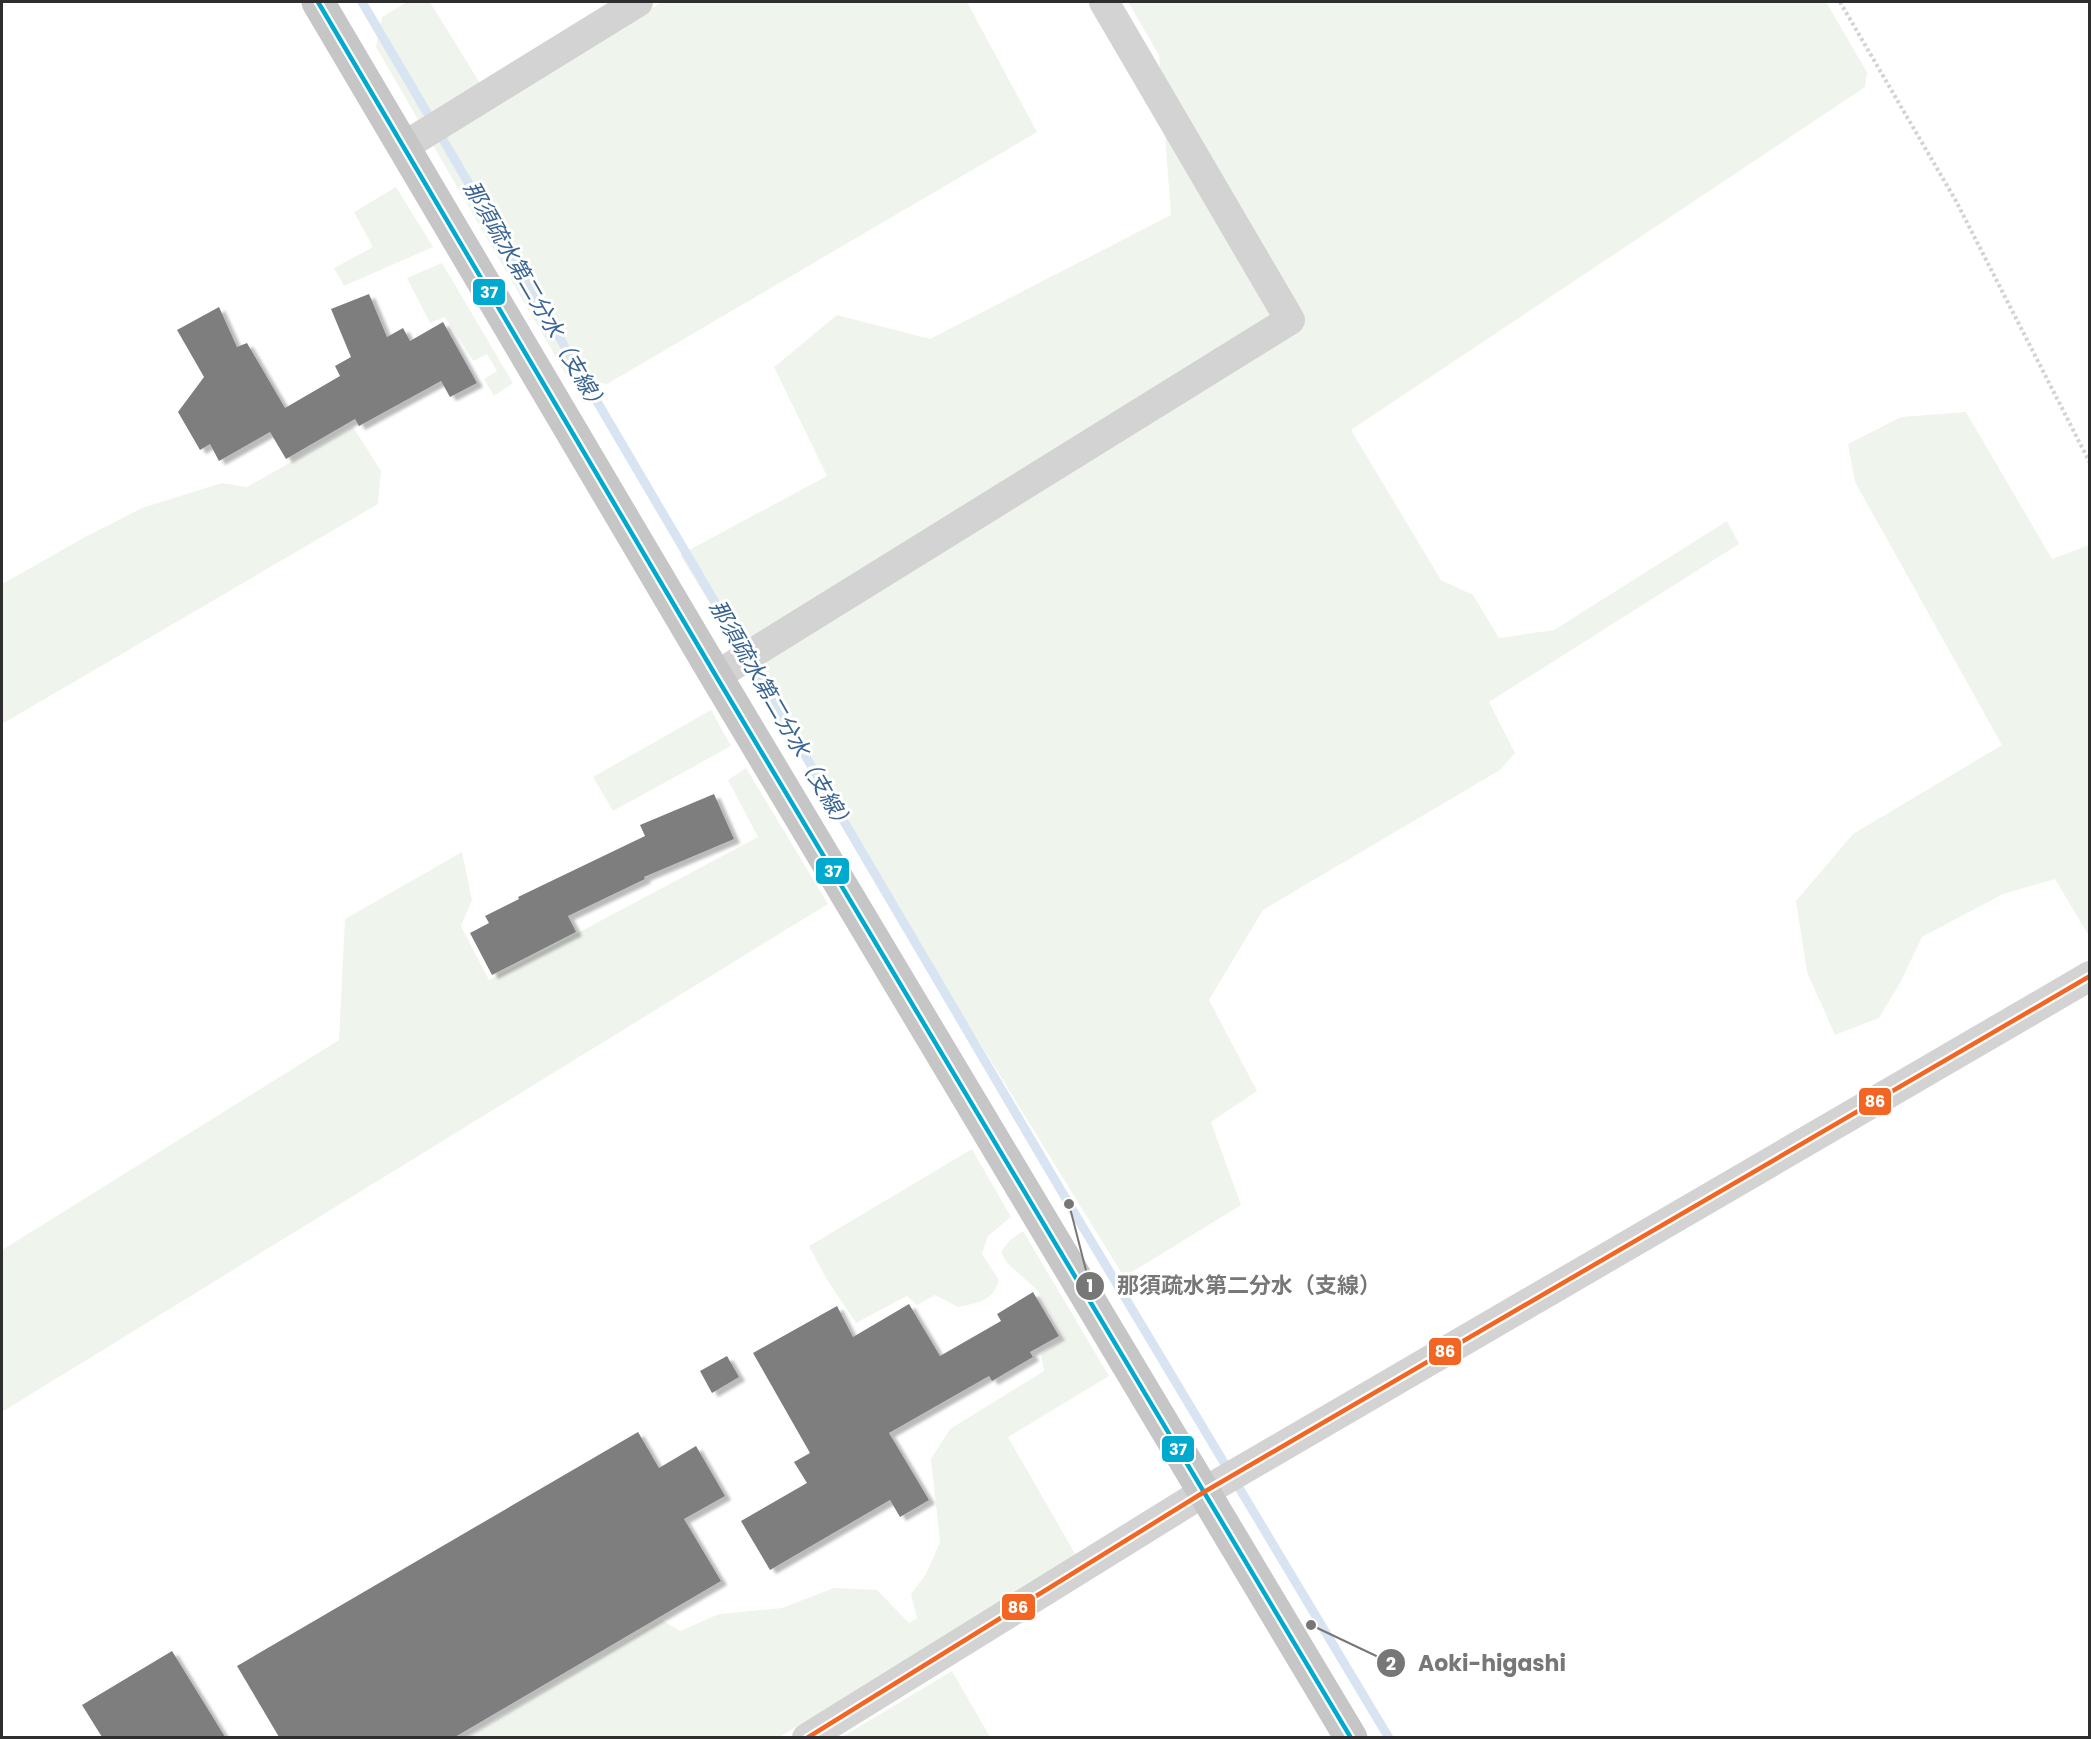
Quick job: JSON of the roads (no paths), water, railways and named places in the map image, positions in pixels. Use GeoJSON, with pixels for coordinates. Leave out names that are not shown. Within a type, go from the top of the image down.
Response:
{"type":"FeatureCollection","features":[{"type":"Feature","properties":{"kind":"main road"},"geometry":{"type":"LineString","coordinates":[[318,2],[716,676],[1351,1737]]}},
{"type":"Feature","properties":{"kind":"street"},"geometry":{"type":"LineString","coordinates":[[403,147],[638,2]]}},
{"type":"Feature","properties":{"kind":"street"},"geometry":{"type":"LineString","coordinates":[[716,676],[1290,321],[1104,2]]}},
{"type":"Feature","properties":{"kind":"street"},"geometry":{"type":"LineString","coordinates":[[807,1737],[1204,1492],[2090,976]]}},
{"type":"Feature","properties":{"kind":"waterway","name":"那須疏水第二分水（支線）"},"geometry":{"type":"LineString","coordinates":[[362,2],[1069,1204],[1389,1738]]}},
{"type":"Feature","properties":{"kind":"place","name":"那須疏水第二分水（支線）"},"geometry":{"type":"Point","coordinates":[1069,1204]}},
{"type":"Feature","properties":{"kind":"place","name":"Aoki-higashi"},"geometry":{"type":"Point","coordinates":[1311,1625]}}]}
